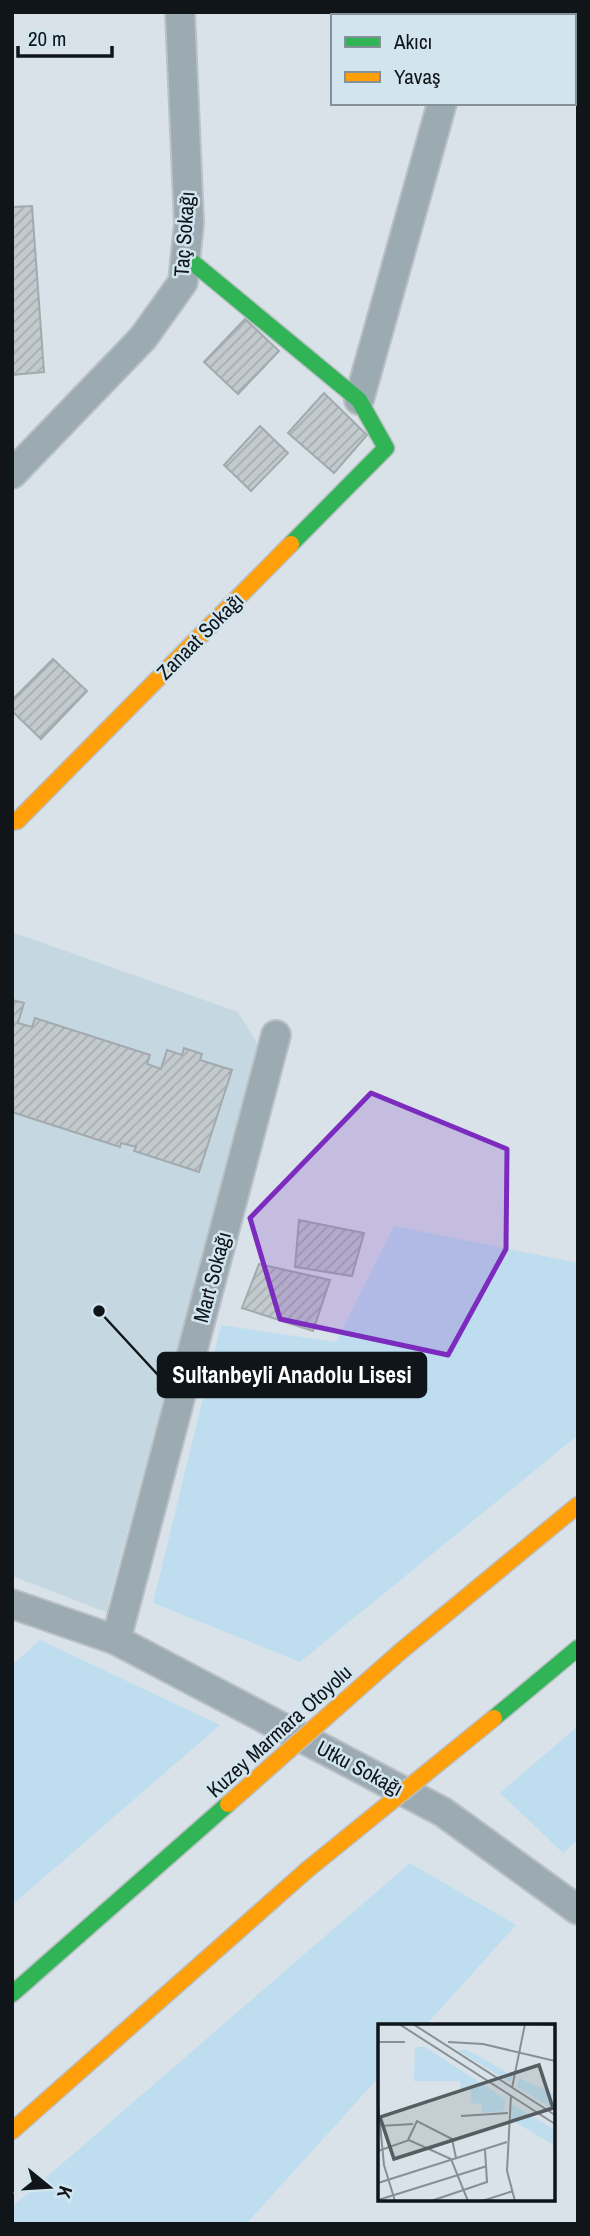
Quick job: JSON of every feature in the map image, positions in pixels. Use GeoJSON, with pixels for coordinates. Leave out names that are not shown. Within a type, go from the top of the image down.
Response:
{"type":"FeatureCollection","features":[{"type":"Feature","properties":{"kind":"main road"},"geometry":{"type":"LineString","coordinates":[[186,256],[359,400]]}},
{"type":"Feature","properties":{"kind":"main road","name":"Zanaat Sokağı"},"geometry":{"type":"LineString","coordinates":[[12,822],[17,821],[386,448],[359,400]]}},
{"type":"Feature","properties":{"kind":"main road","name":"Kuzey Marmara Otoyolu"},"geometry":{"type":"LineString","coordinates":[[12,1994],[401,1651],[578,1505]]}},
{"type":"Feature","properties":{"kind":"main road"},"geometry":{"type":"LineString","coordinates":[[12,2131],[307,1870],[578,1648]]}},
{"type":"Feature","properties":{"kind":"street","name":"Taç Sokağı"},"geometry":{"type":"LineString","coordinates":[[12,474],[143,338],[183,282],[189,223],[180,12]]}},
{"type":"Feature","properties":{"kind":"street"},"geometry":{"type":"LineString","coordinates":[[359,400],[441,105]]}},
{"type":"Feature","properties":{"kind":"street","name":"Mart Sokağı"},"geometry":{"type":"LineString","coordinates":[[116,1640],[276,1035]]}},
{"type":"Feature","properties":{"kind":"street","name":"Utku Sokağı"},"geometry":{"type":"LineString","coordinates":[[12,1604],[116,1640],[443,1812],[578,1910]]}},
{"type":"Feature","properties":{"kind":"highlighted area"},"geometry":{"type":"Polygon","coordinates":[[[371,1093],[507,1149],[506,1249],[448,1355],[280,1319],[250,1218],[371,1093]]]}},
{"type":"Feature","properties":{"kind":"shaded area"},"geometry":{"type":"Polygon","coordinates":[[[12,932],[238,1012],[258,1045],[106,1612],[12,1576],[12,932]]]}},
{"type":"Feature","properties":{"kind":"shaded area"},"geometry":{"type":"Polygon","coordinates":[[[394,1226],[578,1263],[578,1435],[300,1662],[153,1603],[221,1325],[336,1342],[394,1226]]]}},
{"type":"Feature","properties":{"kind":"shaded area"},"geometry":{"type":"Polygon","coordinates":[[[40,1640],[220,1725],[12,1905],[12,1665],[40,1640]]]}},
{"type":"Feature","properties":{"kind":"shaded area"},"geometry":{"type":"Polygon","coordinates":[[[578,1726],[578,1840],[563,1853],[500,1793],[578,1726]]]}},
{"type":"Feature","properties":{"kind":"shaded area"},"geometry":{"type":"Polygon","coordinates":[[[410,1863],[516,1925],[427,2024],[378,2024],[378,2078],[246,2224],[12,2224],[12,2207],[410,1863]]]}},
{"type":"Feature","properties":{"kind":"building"},"geometry":{"type":"Polygon","coordinates":[[[32,206],[44,372],[12,375],[12,207],[32,206]]]}},
{"type":"Feature","properties":{"kind":"building"},"geometry":{"type":"Polygon","coordinates":[[[245,319],[279,351],[238,394],[204,362],[245,319]]]}},
{"type":"Feature","properties":{"kind":"building"},"geometry":{"type":"Polygon","coordinates":[[[324,393],[367,435],[334,473],[288,433],[324,393]]]}},
{"type":"Feature","properties":{"kind":"building"},"geometry":{"type":"Polygon","coordinates":[[[260,426],[288,453],[251,491],[224,465],[260,426]]]}},
{"type":"Feature","properties":{"kind":"building"},"geometry":{"type":"Polygon","coordinates":[[[53,659],[87,691],[41,739],[12,711],[12,700],[53,659]]]}},
{"type":"Feature","properties":{"kind":"building"},"geometry":{"type":"Polygon","coordinates":[[[12,1000],[24,1003],[18,1023],[32,1027],[35,1018],[150,1055],[147,1064],[161,1069],[167,1050],[182,1055],[184,1048],[202,1054],[200,1060],[232,1070],[199,1172],[134,1151],[136,1147],[121,1143],[120,1147],[12,1112],[12,1000]]]}},
{"type":"Feature","properties":{"kind":"building"},"geometry":{"type":"Polygon","coordinates":[[[299,1220],[364,1233],[352,1276],[295,1267],[299,1220]]]}},
{"type":"Feature","properties":{"kind":"building"},"geometry":{"type":"Polygon","coordinates":[[[259,1264],[330,1280],[313,1331],[242,1308],[259,1264]]]}},
{"type":"Feature","properties":{"kind":"traffic: fast"},"geometry":{"type":"LineString","coordinates":[[185,256],[359,400],[386,448],[291,544]]}},
{"type":"Feature","properties":{"kind":"traffic: fast"},"geometry":{"type":"LineString","coordinates":[[494,1718],[578,1648]]}},
{"type":"Feature","properties":{"kind":"traffic: fast"},"geometry":{"type":"LineString","coordinates":[[12,1994],[228,1804]]}},
{"type":"Feature","properties":{"kind":"traffic: slow"},"geometry":{"type":"LineString","coordinates":[[12,822],[17,821],[291,544]]}},
{"type":"Feature","properties":{"kind":"traffic: slow"},"geometry":{"type":"LineString","coordinates":[[401,1651],[578,1505]]}},
{"type":"Feature","properties":{"kind":"traffic: slow"},"geometry":{"type":"LineString","coordinates":[[228,1804],[401,1651]]}},
{"type":"Feature","properties":{"kind":"traffic: slow"},"geometry":{"type":"LineString","coordinates":[[307,1870],[494,1718]]}},
{"type":"Feature","properties":{"kind":"traffic: slow"},"geometry":{"type":"LineString","coordinates":[[12,2131],[307,1870]]}},
{"type":"Feature","properties":{"kind":"place","name":"Sultanbeyli Anadolu Lisesi"},"geometry":{"type":"Point","coordinates":[99,1311]}}]}
